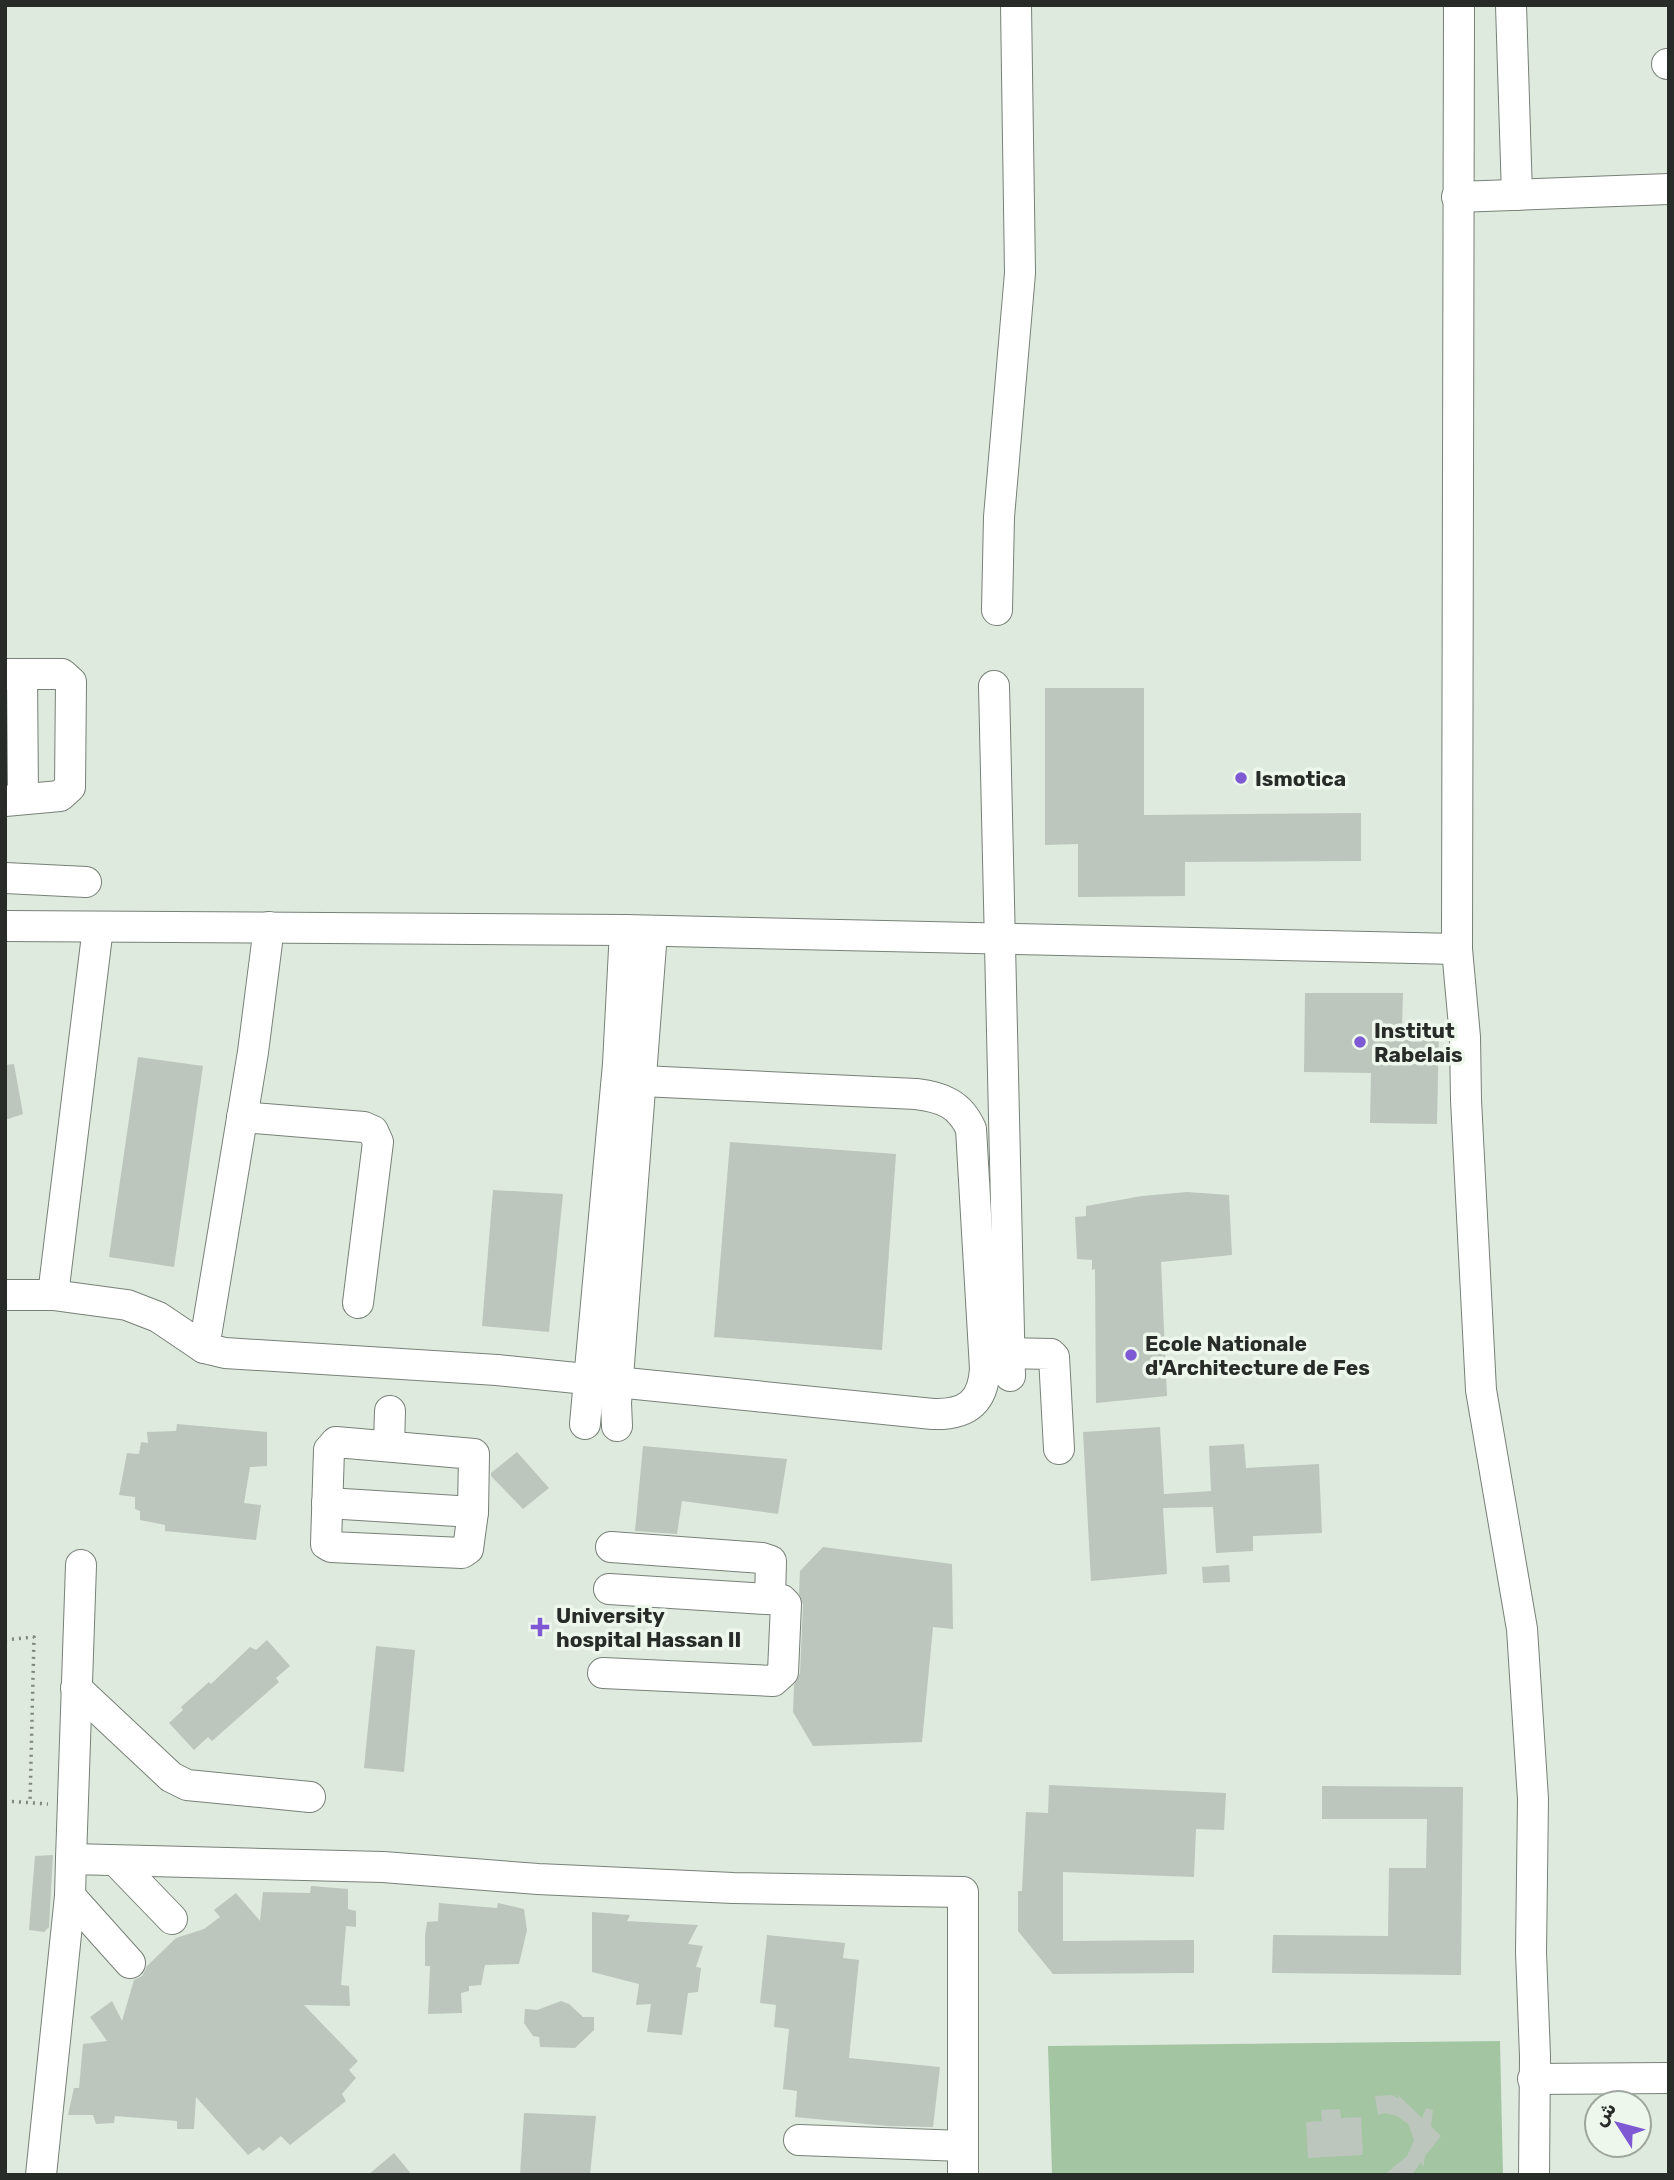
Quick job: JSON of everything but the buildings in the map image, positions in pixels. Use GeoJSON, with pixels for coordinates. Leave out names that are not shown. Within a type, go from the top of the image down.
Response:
{"type":"FeatureCollection","features":[{"type":"Feature","properties":{"kind":"street"},"geometry":{"type":"LineString","coordinates":[[997,610],[999,517],[1020,273],[1016,5]]}},
{"type":"Feature","properties":{"kind":"street"},"geometry":{"type":"LineString","coordinates":[[1459,5],[1457,949],[1465,1037],[1481,1390],[1522,1629],[1530,1746],[1533,1798],[1531,1952],[1535,2056],[1534,2175]]}},
{"type":"Feature","properties":{"kind":"street"},"geometry":{"type":"LineString","coordinates":[[1511,5],[1517,195]]}},
{"type":"Feature","properties":{"kind":"street"},"geometry":{"type":"LineString","coordinates":[[1457,197],[1669,189]]}},
{"type":"Feature","properties":{"kind":"street"},"geometry":{"type":"LineString","coordinates":[[14,674],[62,674],[71,682],[70,787],[60,796],[14,800],[14,674]]}},
{"type":"Feature","properties":{"kind":"street"},"geometry":{"type":"LineString","coordinates":[[995,686],[1010,1365],[1051,1354],[1054,1357],[1059,1449]]}},
{"type":"Feature","properties":{"kind":"street"},"geometry":{"type":"LineString","coordinates":[[5,878],[86,883]]}},
{"type":"Feature","properties":{"kind":"street"},"geometry":{"type":"LineString","coordinates":[[5,926],[638,931],[1457,949]]}},
{"type":"Feature","properties":{"kind":"street"},"geometry":{"type":"LineString","coordinates":[[53,1295],[98,927]]}},
{"type":"Feature","properties":{"kind":"street"},"geometry":{"type":"LineString","coordinates":[[204,1349],[242,1117],[269,927]]}},
{"type":"Feature","properties":{"kind":"street"},"geometry":{"type":"LineString","coordinates":[[617,1426],[603,1381],[638,931]]}},
{"type":"Feature","properties":{"kind":"street"},"geometry":{"type":"LineString","coordinates":[[586,1424],[603,1381],[642,1081],[631,1047]]}},
{"type":"Feature","properties":{"kind":"street"},"geometry":{"type":"LineString","coordinates":[[5,1295],[53,1295],[127,1305],[158,1317],[204,1349],[246,1356],[497,1370],[942,1414],[969,1407],[975,1401],[984,1385],[985,1369],[971,1129],[953,1104],[934,1096],[916,1094],[642,1081]]}},
{"type":"Feature","properties":{"kind":"street"},"geometry":{"type":"LineString","coordinates":[[242,1117],[364,1127],[373,1131],[378,1142],[358,1303]]}},
{"type":"Feature","properties":{"kind":"street"},"geometry":{"type":"LineString","coordinates":[[389,1446],[390,1411]]}},
{"type":"Feature","properties":{"kind":"street"},"geometry":{"type":"LineString","coordinates":[[336,1442],[389,1446],[474,1454],[473,1512],[468,1549],[461,1553],[326,1544],[329,1450],[332,1445],[336,1442]]}},
{"type":"Feature","properties":{"kind":"street"},"geometry":{"type":"LineString","coordinates":[[327,1503],[473,1512]]}},
{"type":"Feature","properties":{"kind":"street"},"geometry":{"type":"LineString","coordinates":[[611,1547],[762,1558],[771,1561],[770,1599]]}},
{"type":"Feature","properties":{"kind":"street"},"geometry":{"type":"LineString","coordinates":[[41,2175],[70,1896],[81,1565]]}},
{"type":"Feature","properties":{"kind":"street"},"geometry":{"type":"LineString","coordinates":[[603,1673],[773,1681],[783,1672],[786,1604],[782,1600],[609,1589]]}},
{"type":"Feature","properties":{"kind":"street"},"geometry":{"type":"LineString","coordinates":[[76,1688],[171,1777],[187,1785],[310,1797]]}},
{"type":"Feature","properties":{"kind":"street"},"geometry":{"type":"LineString","coordinates":[[71,1859],[383,1867],[538,1879],[733,1888],[963,1892],[963,2161],[799,2140]]}},
{"type":"Feature","properties":{"kind":"street"},"geometry":{"type":"LineString","coordinates":[[116,1861],[172,1919]]}},
{"type":"Feature","properties":{"kind":"street"},"geometry":{"type":"LineString","coordinates":[[70,1896],[130,1964]]}},
{"type":"Feature","properties":{"kind":"street"},"geometry":{"type":"LineString","coordinates":[[1533,2079],[1669,2078]]}},
{"type":"Feature","properties":{"kind":"path"},"geometry":{"type":"LineString","coordinates":[[5,1640],[34,1637],[30,1803]]}},
{"type":"Feature","properties":{"kind":"path"},"geometry":{"type":"LineString","coordinates":[[5,1801],[71,1806]]}},
{"type":"Feature","properties":{"kind":"green space"},"geometry":{"type":"Polygon","coordinates":[[[1500,2041],[1503,2175],[1052,2175],[1048,2046],[1500,2041]]]}},
{"type":"Feature","properties":{"kind":"place","name":"Ismotica"},"geometry":{"type":"Point","coordinates":[1241,778]}},
{"type":"Feature","properties":{"kind":"place","name":"Institut Rabelais"},"geometry":{"type":"Point","coordinates":[1360,1042]}},
{"type":"Feature","properties":{"kind":"place","name":"Ecole Nationale d'Architecture de Fes"},"geometry":{"type":"Point","coordinates":[1131,1355]}},
{"type":"Feature","properties":{"kind":"place","name":"University hospital Hassan II"},"geometry":{"type":"Point","coordinates":[540,1627]}}]}
